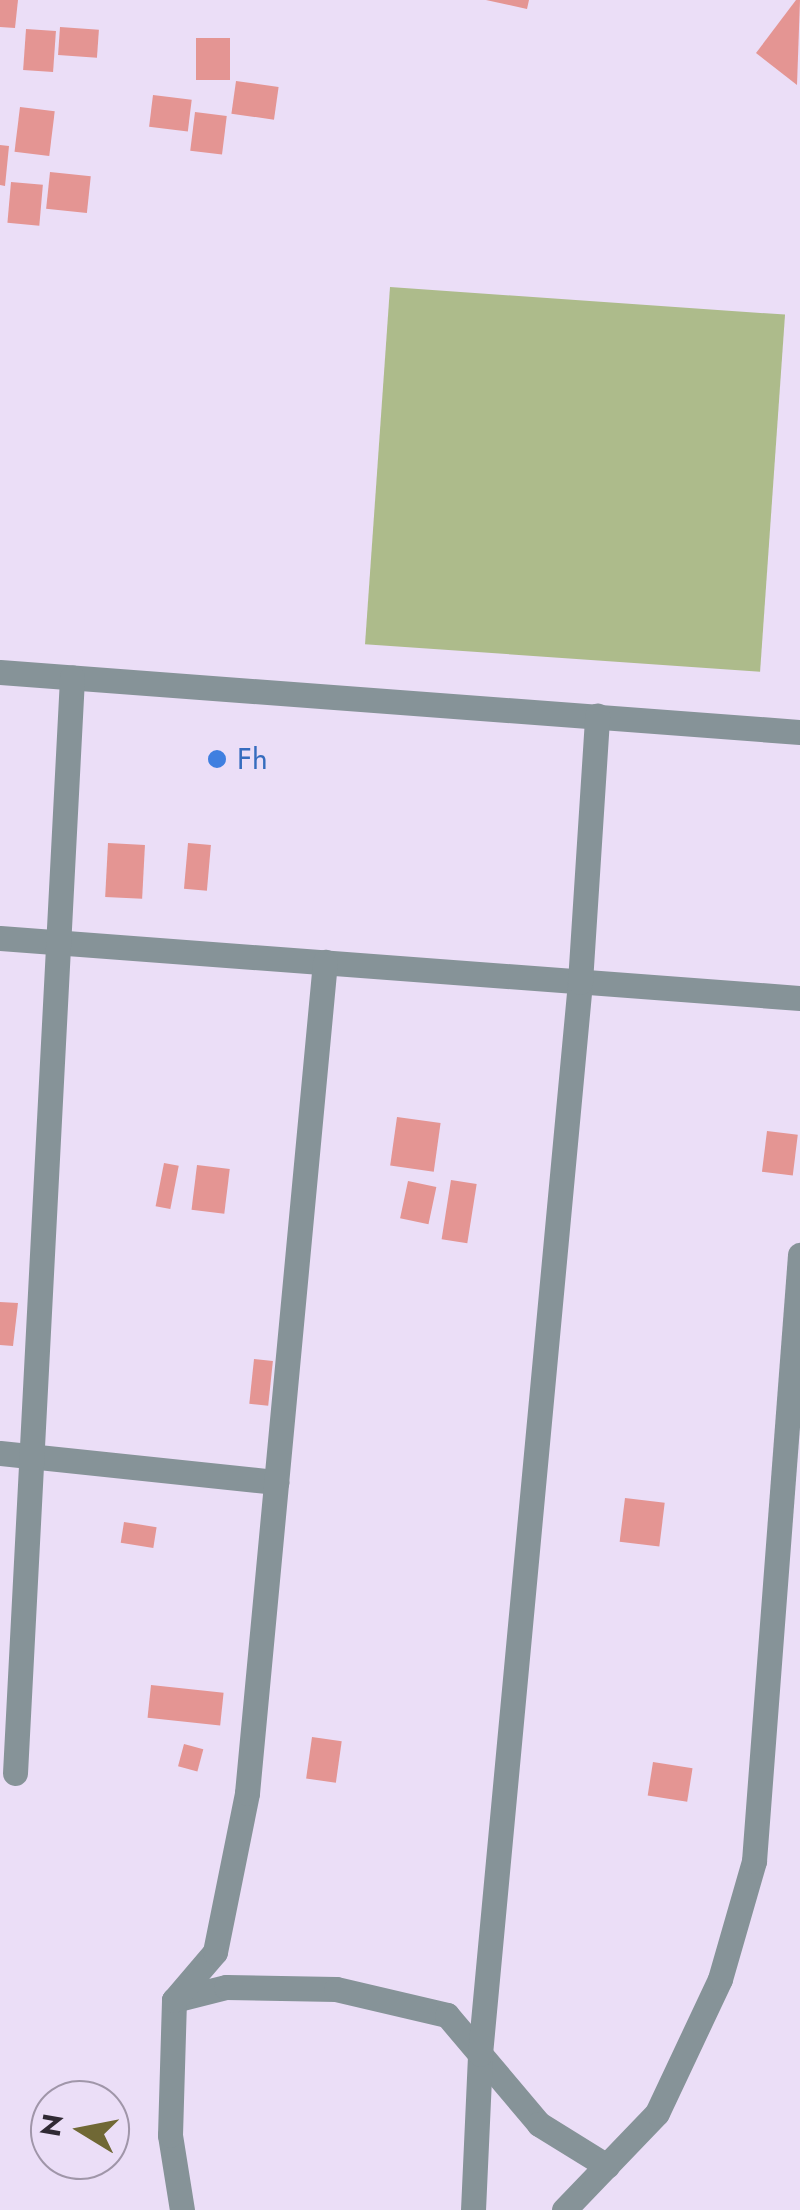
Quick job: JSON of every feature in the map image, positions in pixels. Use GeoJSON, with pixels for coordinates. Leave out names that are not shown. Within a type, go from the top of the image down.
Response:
{"type":"FeatureCollection","features":[{"type":"Feature","properties":{"kind":"street"},"geometry":{"type":"LineString","coordinates":[[0,672],[800,732]]}},
{"type":"Feature","properties":{"kind":"street"},"geometry":{"type":"LineString","coordinates":[[16,1773],[72,677]]}},
{"type":"Feature","properties":{"kind":"street"},"geometry":{"type":"LineString","coordinates":[[473,2210],[480,2054],[580,982],[597,716]]}},
{"type":"Feature","properties":{"kind":"street"},"geometry":{"type":"LineString","coordinates":[[0,938],[800,998]]}},
{"type":"Feature","properties":{"kind":"street"},"geometry":{"type":"LineString","coordinates":[[182,2210],[170,2135],[174,2000],[214,1952],[246,1793],[325,962]]}},
{"type":"Feature","properties":{"kind":"street"},"geometry":{"type":"LineString","coordinates":[[564,2210],[657,2113],[720,1980],[754,1861],[800,1255]]}},
{"type":"Feature","properties":{"kind":"street"},"geometry":{"type":"LineString","coordinates":[[0,1453],[276,1482]]}},
{"type":"Feature","properties":{"kind":"street"},"geometry":{"type":"LineString","coordinates":[[174,2000],[226,1987],[336,1989],[447,2015],[539,2124],[607,2166]]}},
{"type":"Feature","properties":{"kind":"green space"},"geometry":{"type":"Polygon","coordinates":[[[390,287],[785,315],[760,672],[365,644],[390,287]]]}},
{"type":"Feature","properties":{"kind":"building"},"geometry":{"type":"Polygon","coordinates":[[[0,0],[18,0],[15,28],[0,27],[0,0]]]}},
{"type":"Feature","properties":{"kind":"building"},"geometry":{"type":"Polygon","coordinates":[[[486,0],[529,0],[527,9],[486,0]]]}},
{"type":"Feature","properties":{"kind":"building"},"geometry":{"type":"Polygon","coordinates":[[[796,0],[800,0],[797,85],[756,53],[796,0]]]}},
{"type":"Feature","properties":{"kind":"building"},"geometry":{"type":"Polygon","coordinates":[[[60,27],[99,30],[97,58],[58,55],[60,27]]]}},
{"type":"Feature","properties":{"kind":"building"},"geometry":{"type":"Polygon","coordinates":[[[26,29],[56,31],[53,72],[23,70],[26,29]]]}},
{"type":"Feature","properties":{"kind":"building"},"geometry":{"type":"Polygon","coordinates":[[[196,38],[230,38],[230,80],[196,80],[196,38]]]}},
{"type":"Feature","properties":{"kind":"building"},"geometry":{"type":"Polygon","coordinates":[[[236,81],[279,87],[274,120],[231,114],[236,81]]]}},
{"type":"Feature","properties":{"kind":"building"},"geometry":{"type":"Polygon","coordinates":[[[153,95],[192,100],[188,132],[149,127],[153,95]]]}},
{"type":"Feature","properties":{"kind":"building"},"geometry":{"type":"Polygon","coordinates":[[[20,107],[55,111],[49,156],[15,152],[20,107]]]}},
{"type":"Feature","properties":{"kind":"building"},"geometry":{"type":"Polygon","coordinates":[[[195,112],[227,116],[222,155],[190,151],[195,112]]]}},
{"type":"Feature","properties":{"kind":"building"},"geometry":{"type":"Polygon","coordinates":[[[0,145],[9,146],[5,186],[0,185],[0,145]]]}},
{"type":"Feature","properties":{"kind":"building"},"geometry":{"type":"Polygon","coordinates":[[[50,172],[91,176],[87,213],[46,209],[50,172]]]}},
{"type":"Feature","properties":{"kind":"building"},"geometry":{"type":"Polygon","coordinates":[[[11,182],[43,185],[39,226],[7,223],[11,182]]]}},
{"type":"Feature","properties":{"kind":"building"},"geometry":{"type":"Polygon","coordinates":[[[108,843],[145,845],[142,899],[105,897],[108,843]]]}},
{"type":"Feature","properties":{"kind":"building"},"geometry":{"type":"Polygon","coordinates":[[[188,843],[211,845],[207,891],[184,889],[188,843]]]}},
{"type":"Feature","properties":{"kind":"building"},"geometry":{"type":"Polygon","coordinates":[[[397,1117],[441,1123],[434,1172],[390,1166],[397,1117]]]}},
{"type":"Feature","properties":{"kind":"building"},"geometry":{"type":"Polygon","coordinates":[[[767,1131],[798,1135],[793,1175],[762,1172],[767,1131]]]}},
{"type":"Feature","properties":{"kind":"building"},"geometry":{"type":"Polygon","coordinates":[[[164,1163],[179,1166],[170,1209],[156,1206],[164,1163]]]}},
{"type":"Feature","properties":{"kind":"building"},"geometry":{"type":"Polygon","coordinates":[[[197,1165],[230,1169],[224,1214],[192,1210],[197,1165]]]}},
{"type":"Feature","properties":{"kind":"building"},"geometry":{"type":"Polygon","coordinates":[[[451,1180],[477,1184],[467,1243],[442,1239],[451,1180]]]}},
{"type":"Feature","properties":{"kind":"building"},"geometry":{"type":"Polygon","coordinates":[[[408,1181],[436,1187],[428,1224],[400,1218],[408,1181]]]}},
{"type":"Feature","properties":{"kind":"building"},"geometry":{"type":"Polygon","coordinates":[[[0,1302],[18,1303],[13,1346],[0,1345],[0,1302]]]}},
{"type":"Feature","properties":{"kind":"building"},"geometry":{"type":"Polygon","coordinates":[[[254,1359],[273,1361],[268,1406],[249,1404],[254,1359]]]}},
{"type":"Feature","properties":{"kind":"building"},"geometry":{"type":"Polygon","coordinates":[[[625,1498],[665,1503],[659,1547],[620,1542],[625,1498]]]}},
{"type":"Feature","properties":{"kind":"building"},"geometry":{"type":"Polygon","coordinates":[[[124,1522],[157,1527],[153,1548],[121,1543],[124,1522]]]}},
{"type":"Feature","properties":{"kind":"building"},"geometry":{"type":"Polygon","coordinates":[[[151,1685],[224,1693],[220,1725],[148,1718],[151,1685]]]}},
{"type":"Feature","properties":{"kind":"building"},"geometry":{"type":"Polygon","coordinates":[[[312,1737],[342,1741],[336,1783],[306,1779],[312,1737]]]}},
{"type":"Feature","properties":{"kind":"building"},"geometry":{"type":"Polygon","coordinates":[[[184,1744],[203,1749],[197,1771],[178,1766],[184,1744]]]}},
{"type":"Feature","properties":{"kind":"building"},"geometry":{"type":"Polygon","coordinates":[[[653,1762],[693,1768],[687,1802],[648,1796],[653,1762]]]}},
{"type":"Feature","properties":{"kind":"place","name":"Fh"},"geometry":{"type":"Point","coordinates":[217,759]}}]}
